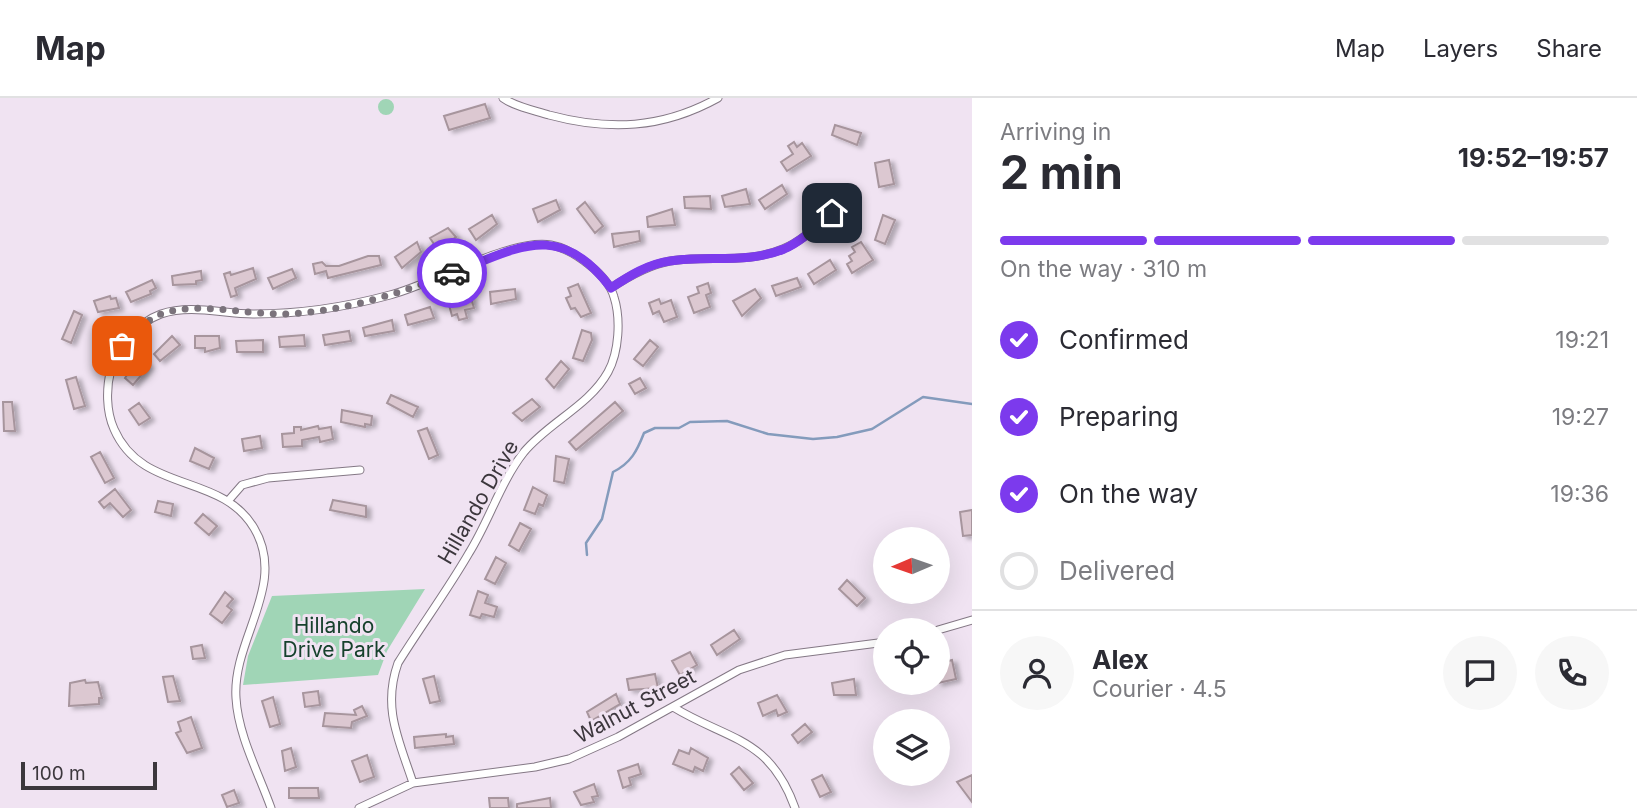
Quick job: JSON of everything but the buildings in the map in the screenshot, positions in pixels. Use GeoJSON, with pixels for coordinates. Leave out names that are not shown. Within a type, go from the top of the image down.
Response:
{"type":"FeatureCollection","features":[{"type":"Feature","properties":{"kind":"street"},"geometry":{"type":"LineString","coordinates":[[503,98],[518,106],[568,120],[606,126],[666,121],[718,98]]}},
{"type":"Feature","properties":{"kind":"street"},"geometry":{"type":"LineString","coordinates":[[271,808],[247,743],[236,698],[240,655],[263,593],[265,556],[251,523],[228,501],[143,467],[126,449],[112,425],[108,389],[114,359],[122,346],[155,316],[189,309],[285,314],[358,303],[413,288],[510,248],[550,245],[570,253],[611,288],[638,271],[668,261],[746,257],[776,252],[797,242],[832,213]]}},
{"type":"Feature","properties":{"kind":"street","name":"Hillando Drive"},"geometry":{"type":"LineString","coordinates":[[413,783],[390,710],[392,681],[398,663],[471,551],[519,459],[606,376],[615,352],[618,322],[611,288]]}},
{"type":"Feature","properties":{"kind":"street"},"geometry":{"type":"LineString","coordinates":[[228,501],[242,485],[268,478],[360,470]]}},
{"type":"Feature","properties":{"kind":"street"},"geometry":{"type":"LineString","coordinates":[[950,626],[972,620]]}},
{"type":"Feature","properties":{"kind":"street","name":"Walnut Street"},"geometry":{"type":"LineString","coordinates":[[359,808],[413,783],[535,767],[569,759],[618,737],[739,670],[785,655],[873,644]]}},
{"type":"Feature","properties":{"kind":"street"},"geometry":{"type":"LineString","coordinates":[[673,706],[750,745],[770,764],[795,808]]}},
{"type":"Feature","properties":{"kind":"green space"},"geometry":{"type":"Polygon","coordinates":[[[383,99],[389,99],[394,107],[392,113],[383,115],[378,110],[378,104],[383,99]]]}},
{"type":"Feature","properties":{"kind":"green space","name":"Hillando Drive Park"},"geometry":{"type":"Polygon","coordinates":[[[425,589],[387,651],[378,675],[243,685],[248,656],[272,596],[425,589]]]}},
{"type":"Feature","properties":{"kind":"waterway"},"geometry":{"type":"LineString","coordinates":[[587,555],[586,543],[602,519],[613,472],[633,456],[644,433],[655,428],[679,428],[690,422],[727,421],[768,434],[813,439],[872,429],[923,397],[972,404]]}},
{"type":"Feature","properties":{"kind":"way so far"},"geometry":{"type":"LineString","coordinates":[[122,346],[155,316],[166,312],[189,309],[248,314],[311,311],[392,295],[452,273]]}},
{"type":"Feature","properties":{"kind":"route"},"geometry":{"type":"LineString","coordinates":[[452,273],[510,248],[550,245],[578,258],[611,288],[638,271],[668,261],[746,257],[776,252],[797,242],[832,213]]}}]}
